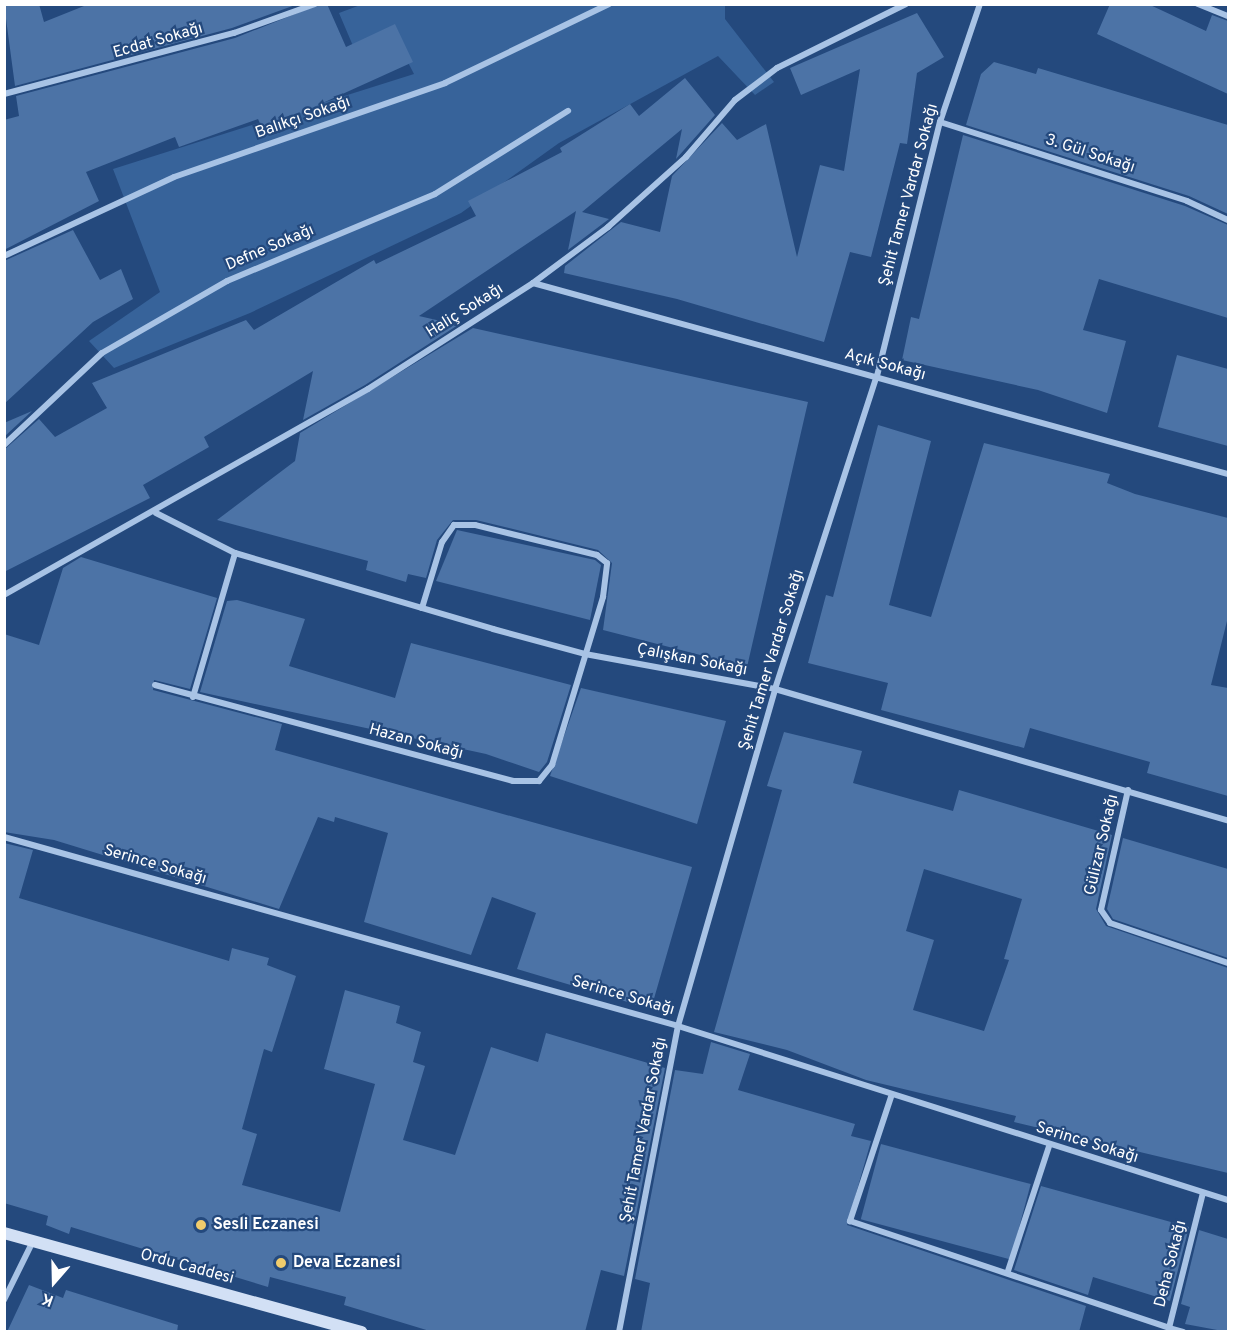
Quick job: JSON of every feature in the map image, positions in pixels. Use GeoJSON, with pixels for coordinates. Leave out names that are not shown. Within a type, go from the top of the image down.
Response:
{"type":"FeatureCollection","features":[{"type":"Feature","properties":{"kind":"main road","name":"Ordu Caddesi"},"geometry":{"type":"LineString","coordinates":[[4,1233],[32,1243],[362,1332]]}},
{"type":"Feature","properties":{"kind":"street","name":"Ecdat Sokağı"},"geometry":{"type":"LineString","coordinates":[[4,94],[223,36],[315,4]]}},
{"type":"Feature","properties":{"kind":"street","name":"Balıkçı Sokağı"},"geometry":{"type":"LineString","coordinates":[[4,256],[174,177],[445,82],[609,4]]}},
{"type":"Feature","properties":{"kind":"street","name":"Haliç Sokağı"},"geometry":{"type":"LineString","coordinates":[[4,595],[156,513],[533,284],[617,219],[686,157],[735,100],[777,68],[906,4]]}},
{"type":"Feature","properties":{"kind":"street","name":"Şehit Tamer Vardar Sokağı"},"geometry":{"type":"LineString","coordinates":[[619,1332],[678,1026],[775,689],[877,376],[940,122],[980,4]]}},
{"type":"Feature","properties":{"kind":"street"},"geometry":{"type":"LineString","coordinates":[[1198,4],[1228,15]]}},
{"type":"Feature","properties":{"kind":"street","name":"Defne Sokağı"},"geometry":{"type":"LineString","coordinates":[[4,445],[102,353],[227,280],[435,194],[567,111]]}},
{"type":"Feature","properties":{"kind":"street","name":"3. Gül Sokağı"},"geometry":{"type":"LineString","coordinates":[[940,122],[1156,190],[1228,220]]}},
{"type":"Feature","properties":{"kind":"street","name":"Açık Sokağı"},"geometry":{"type":"LineString","coordinates":[[533,284],[877,376],[1228,474]]}},
{"type":"Feature","properties":{"kind":"street","name":"Çalışkan Sokağı"},"geometry":{"type":"LineString","coordinates":[[156,513],[235,553],[422,608],[585,654],[775,689],[1228,820]]}},
{"type":"Feature","properties":{"kind":"street","name":"Hazan Sokağı"},"geometry":{"type":"LineString","coordinates":[[155,685],[513,781],[538,781],[552,765],[608,575],[607,563],[597,555],[475,525],[454,525],[442,542],[422,608]]}},
{"type":"Feature","properties":{"kind":"street"},"geometry":{"type":"LineString","coordinates":[[193,697],[235,553]]}},
{"type":"Feature","properties":{"kind":"street","name":"Gülizar Sokağı"},"geometry":{"type":"LineString","coordinates":[[1128,790],[1101,910],[1110,923],[1228,963]]}},
{"type":"Feature","properties":{"kind":"street","name":"Serince Sokağı"},"geometry":{"type":"LineString","coordinates":[[4,837],[678,1026],[891,1097],[1228,1200]]}},
{"type":"Feature","properties":{"kind":"street"},"geometry":{"type":"LineString","coordinates":[[891,1097],[850,1221],[1008,1270],[1169,1328]]}},
{"type":"Feature","properties":{"kind":"street"},"geometry":{"type":"LineString","coordinates":[[1008,1270],[1049,1146]]}},
{"type":"Feature","properties":{"kind":"street","name":"Deha Sokağı"},"geometry":{"type":"LineString","coordinates":[[1183,1332],[1169,1328],[1203,1193]]}},
{"type":"Feature","properties":{"kind":"street"},"geometry":{"type":"LineString","coordinates":[[4,1300],[32,1243]]}},
{"type":"Feature","properties":{"kind":"shaded area"},"geometry":{"type":"Polygon","coordinates":[[[363,4],[725,5],[725,19],[774,82],[755,95],[718,56],[559,143],[461,213],[250,313],[114,368],[89,341],[160,292],[113,169],[414,74],[398,43],[359,60],[339,13],[363,4]]]}},
{"type":"Feature","properties":{"kind":"building"},"geometry":{"type":"Polygon","coordinates":[[[4,4],[39,4],[44,22],[89,4],[298,4],[232,28],[15,86],[4,4]]]}},
{"type":"Feature","properties":{"kind":"building"},"geometry":{"type":"Polygon","coordinates":[[[320,4],[327,4],[346,47],[395,24],[413,62],[263,130],[258,119],[179,147],[175,137],[86,172],[99,201],[4,250],[4,120],[19,116],[16,96],[235,38],[320,4]]]}},
{"type":"Feature","properties":{"kind":"building"},"geometry":{"type":"Polygon","coordinates":[[[1110,4],[1148,4],[1206,31],[1212,15],[1228,21],[1228,94],[1097,34],[1110,4]]]}},
{"type":"Feature","properties":{"kind":"building"},"geometry":{"type":"Polygon","coordinates":[[[917,13],[944,57],[917,73],[907,144],[900,143],[871,257],[850,252],[824,342],[677,299],[564,273],[565,266],[621,222],[660,232],[672,176],[722,123],[737,140],[766,124],[797,257],[820,165],[844,171],[860,69],[801,95],[790,68],[917,13]]]}},
{"type":"Feature","properties":{"kind":"building"},"geometry":{"type":"Polygon","coordinates":[[[994,62],[1036,74],[1038,68],[1228,125],[1228,214],[1189,196],[966,125],[981,74],[994,62]]]}},
{"type":"Feature","properties":{"kind":"building"},"geometry":{"type":"Polygon","coordinates":[[[685,78],[715,115],[676,159],[682,129],[582,212],[609,219],[568,250],[576,211],[419,316],[458,325],[365,385],[303,420],[313,371],[204,437],[209,447],[143,485],[150,498],[4,572],[4,450],[39,419],[55,437],[107,408],[92,383],[246,320],[254,330],[374,260],[376,264],[476,216],[468,201],[562,152],[560,148],[630,104],[639,116],[685,78]]]}},
{"type":"Feature","properties":{"kind":"building"},"geometry":{"type":"Polygon","coordinates":[[[963,135],[1185,206],[1228,225],[1228,318],[1099,279],[1083,330],[1126,341],[1107,413],[1038,390],[902,360],[911,317],[919,319],[963,135]]]}},
{"type":"Feature","properties":{"kind":"building"},"geometry":{"type":"Polygon","coordinates":[[[73,230],[100,280],[121,269],[133,299],[93,322],[4,404],[4,261],[73,230]]]}},
{"type":"Feature","properties":{"kind":"building"},"geometry":{"type":"Polygon","coordinates":[[[473,328],[808,402],[747,667],[603,630],[612,563],[598,550],[476,520],[453,520],[437,540],[426,578],[408,574],[406,582],[366,570],[368,561],[217,520],[295,461],[300,433],[473,328]]]}},
{"type":"Feature","properties":{"kind":"building"},"geometry":{"type":"Polygon","coordinates":[[[1177,355],[1228,369],[1228,446],[1158,427],[1177,355]]]}},
{"type":"Feature","properties":{"kind":"building"},"geometry":{"type":"Polygon","coordinates":[[[32,411],[4,437],[4,423],[32,411]]]}},
{"type":"Feature","properties":{"kind":"building"},"geometry":{"type":"Polygon","coordinates":[[[878,425],[931,441],[889,605],[931,617],[984,443],[1110,474],[1107,483],[1135,494],[1228,518],[1228,617],[1211,685],[1228,688],[1228,796],[1147,773],[1150,762],[1030,728],[1024,748],[881,710],[888,683],[808,663],[826,595],[833,597],[878,425]]]}},
{"type":"Feature","properties":{"kind":"building"},"geometry":{"type":"Polygon","coordinates":[[[457,530],[595,560],[601,565],[590,620],[436,581],[457,530]]]}},
{"type":"Feature","properties":{"kind":"building"},"geometry":{"type":"Polygon","coordinates":[[[81,557],[217,598],[190,689],[154,680],[153,690],[282,724],[275,750],[692,867],[651,1009],[517,969],[536,913],[492,897],[471,955],[364,922],[388,833],[335,817],[334,822],[318,817],[279,909],[54,840],[4,832],[4,634],[39,645],[63,568],[81,557]]]}},
{"type":"Feature","properties":{"kind":"building"},"geometry":{"type":"Polygon","coordinates":[[[237,600],[305,619],[289,666],[395,698],[411,643],[571,685],[547,762],[539,772],[486,754],[200,692],[227,601],[237,600]]]}},
{"type":"Feature","properties":{"kind":"building"},"geometry":{"type":"Polygon","coordinates":[[[581,688],[726,721],[697,824],[550,776],[581,688]]]}},
{"type":"Feature","properties":{"kind":"building"},"geometry":{"type":"Polygon","coordinates":[[[784,732],[862,751],[853,783],[953,811],[959,790],[1112,835],[1096,909],[1106,926],[1228,968],[1228,1173],[1014,1122],[1016,1116],[866,1080],[787,1050],[714,1032],[782,790],[767,786],[784,732]],[[924,869],[906,931],[934,940],[913,1010],[984,1031],[1009,960],[1004,959],[1022,899],[924,869]]]}},
{"type":"Feature","properties":{"kind":"building"},"geometry":{"type":"Polygon","coordinates":[[[1123,838],[1228,869],[1228,958],[1113,919],[1107,909],[1123,838]]]}},
{"type":"Feature","properties":{"kind":"building"},"geometry":{"type":"Polygon","coordinates":[[[4,843],[33,850],[19,898],[229,961],[232,948],[269,958],[267,965],[296,976],[272,1052],[264,1049],[242,1129],[257,1134],[242,1185],[340,1212],[375,1084],[324,1069],[345,990],[400,1006],[396,1023],[421,1032],[413,1062],[425,1066],[403,1140],[455,1155],[491,1047],[538,1062],[546,1033],[665,1068],[624,1276],[601,1270],[585,1332],[433,1332],[344,1305],[346,1297],[270,1277],[268,1287],[71,1227],[69,1234],[46,1225],[48,1216],[4,1203],[4,843]]]}},
{"type":"Feature","properties":{"kind":"building"},"geometry":{"type":"Polygon","coordinates":[[[711,1042],[750,1054],[738,1090],[855,1124],[851,1136],[871,1141],[847,1225],[1086,1306],[1079,1332],[641,1332],[650,1283],[635,1279],[675,1070],[703,1074],[711,1042]]]}},
{"type":"Feature","properties":{"kind":"building"},"geometry":{"type":"Polygon","coordinates":[[[881,1144],[1031,1184],[1011,1259],[861,1219],[881,1144]]]}},
{"type":"Feature","properties":{"kind":"building"},"geometry":{"type":"Polygon","coordinates":[[[1041,1186],[1189,1227],[1170,1301],[1093,1277],[1088,1295],[1014,1270],[1041,1186]]]}},
{"type":"Feature","properties":{"kind":"building"},"geometry":{"type":"Polygon","coordinates":[[[1199,1230],[1228,1239],[1228,1332],[1185,1324],[1190,1307],[1181,1304],[1199,1230]]]}},
{"type":"Feature","properties":{"kind":"building"},"geometry":{"type":"Polygon","coordinates":[[[29,1285],[63,1298],[66,1290],[178,1325],[177,1332],[7,1332],[29,1285]]]}},
{"type":"Feature","properties":{"kind":"place","name":"Sesli Eczanesi"},"geometry":{"type":"Point","coordinates":[201,1225]}},
{"type":"Feature","properties":{"kind":"place","name":"Deva Eczanesi"},"geometry":{"type":"Point","coordinates":[281,1263]}}]}
